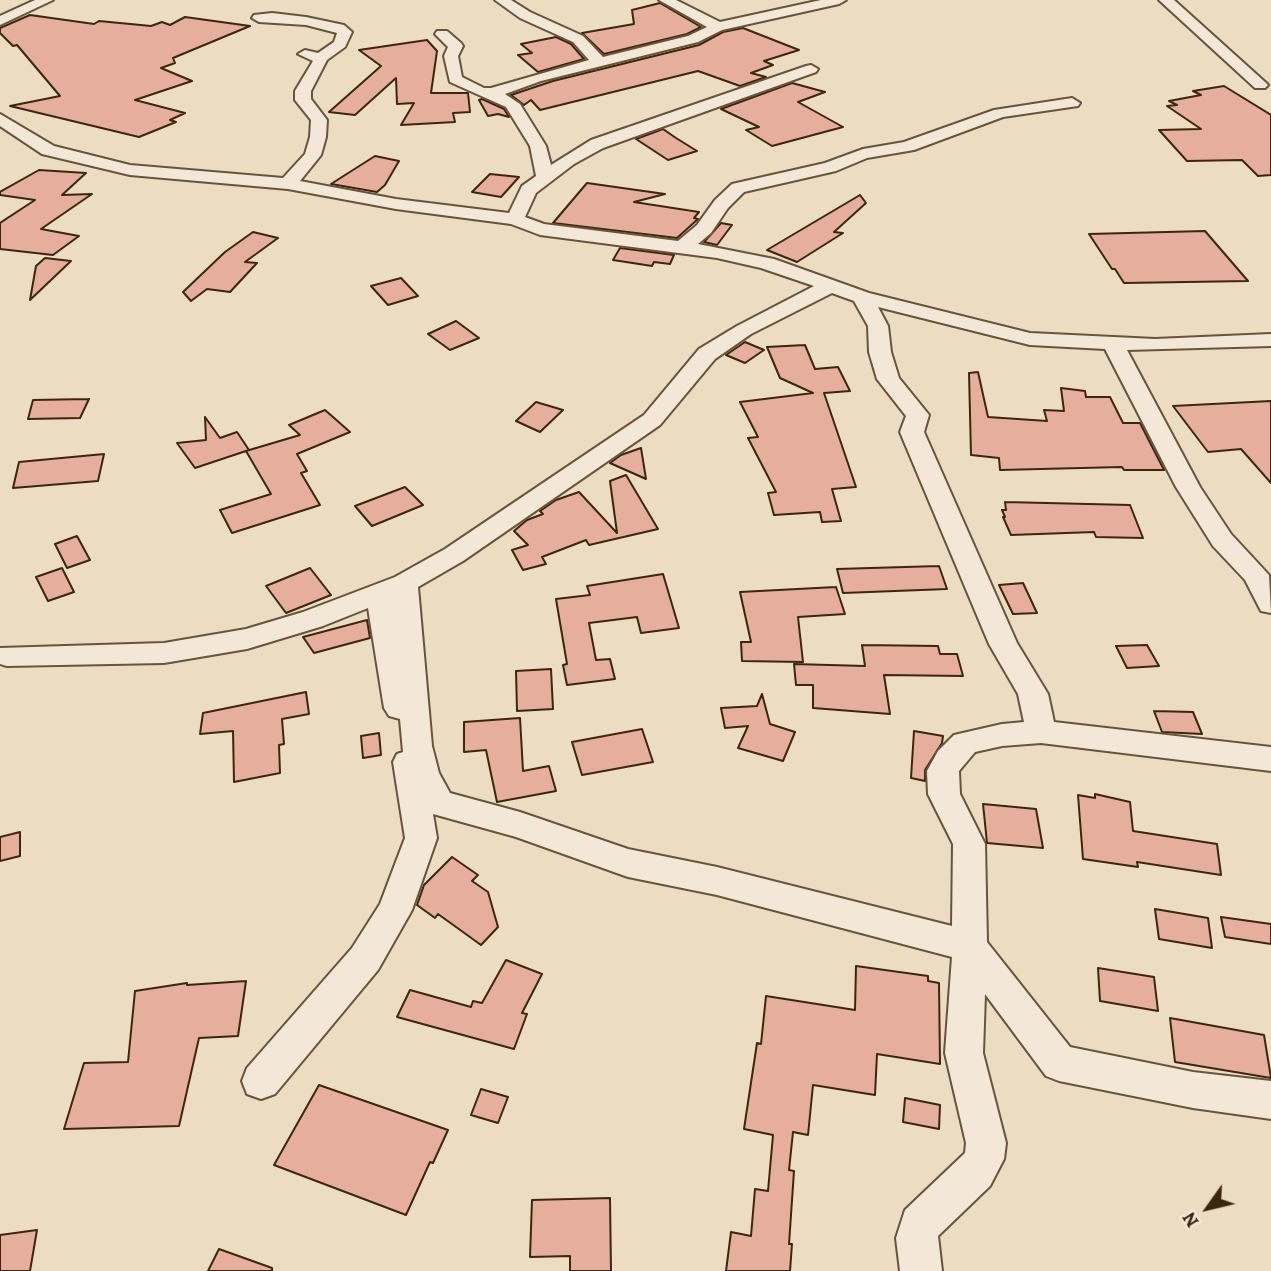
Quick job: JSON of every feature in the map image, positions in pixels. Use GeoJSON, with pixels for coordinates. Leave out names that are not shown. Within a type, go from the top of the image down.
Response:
{"type":"FeatureCollection","features":[{"type":"Feature","properties":{"kind":"street"},"geometry":{"type":"LineString","coordinates":[[0,21],[46,0]]}},
{"type":"Feature","properties":{"kind":"street"},"geometry":{"type":"LineString","coordinates":[[502,0],[525,15],[578,40],[600,63]]}},
{"type":"Feature","properties":{"kind":"street"},"geometry":{"type":"LineString","coordinates":[[666,0],[719,27]]}},
{"type":"Feature","properties":{"kind":"street"},"geometry":{"type":"LineString","coordinates":[[492,93],[536,78],[693,38],[719,27],[839,0]]}},
{"type":"Feature","properties":{"kind":"street"},"geometry":{"type":"LineString","coordinates":[[1166,0],[1261,85]]}},
{"type":"Feature","properties":{"kind":"street"},"geometry":{"type":"LineString","coordinates":[[259,18],[272,16],[306,21],[339,28],[345,32],[340,44],[313,56],[320,63],[303,91],[303,100],[319,120],[318,137],[313,155],[288,184]]}},
{"type":"Feature","properties":{"kind":"street"},"geometry":{"type":"LineString","coordinates":[[442,34],[456,46],[451,56],[455,79],[512,104],[538,146],[545,177]]}},
{"type":"Feature","properties":{"kind":"street"},"geometry":{"type":"LineString","coordinates":[[515,219],[528,190],[597,144],[811,69]]}},
{"type":"Feature","properties":{"kind":"street"},"geometry":{"type":"LineString","coordinates":[[684,246],[704,229],[738,188],[830,167],[863,154],[908,146],[1000,113],[1072,103]]}},
{"type":"Feature","properties":{"kind":"street"},"geometry":{"type":"LineString","coordinates":[[0,119],[48,150],[130,170],[288,184],[396,204],[515,219],[540,229],[684,246],[767,263],[862,297],[1030,340],[1155,345],[1271,340]]}},
{"type":"Feature","properties":{"kind":"street"},"geometry":{"type":"LineString","coordinates":[[7,656],[164,653],[247,639],[313,620],[392,588],[454,555],[652,420],[707,354],[744,330],[832,285]]}},
{"type":"Feature","properties":{"kind":"street"},"geometry":{"type":"LineString","coordinates":[[862,297],[878,326],[880,352],[888,379],[918,415],[912,432],[1003,644],[1033,694],[1041,733]]}},
{"type":"Feature","properties":{"kind":"street"},"geometry":{"type":"LineString","coordinates":[[1113,343],[1188,486],[1222,540],[1256,575],[1271,604]]}},
{"type":"Feature","properties":{"kind":"street"},"geometry":{"type":"LineString","coordinates":[[392,588],[417,746],[423,773],[439,803],[520,825],[628,863],[717,881],[970,946],[1059,1063],[1193,1090],[1271,1100]]}},
{"type":"Feature","properties":{"kind":"street"},"geometry":{"type":"LineString","coordinates":[[261,1081],[365,959],[395,909],[421,838],[392,588]]}},
{"type":"Feature","properties":{"kind":"street"},"geometry":{"type":"LineString","coordinates":[[920,1271],[917,1238],[920,1225],[976,1172],[986,1143],[964,1053],[970,946],[969,844],[944,794],[943,771],[949,759],[965,743],[1002,735],[1041,733],[1271,759]]}},
{"type":"Feature","properties":{"kind":"building"},"geometry":{"type":"Polygon","coordinates":[[[660,3],[701,27],[687,34],[604,54],[582,33],[634,24],[632,10],[660,3]]]}},
{"type":"Feature","properties":{"kind":"building"},"geometry":{"type":"Polygon","coordinates":[[[30,15],[94,24],[99,21],[151,26],[162,22],[170,25],[185,17],[250,26],[173,58],[175,63],[161,68],[192,81],[135,100],[185,113],[170,120],[176,122],[139,137],[10,106],[60,96],[17,45],[13,46],[0,33],[0,28],[30,15]]]}},
{"type":"Feature","properties":{"kind":"building"},"geometry":{"type":"Polygon","coordinates":[[[743,28],[799,50],[764,61],[773,65],[751,73],[766,77],[740,86],[698,71],[540,110],[531,100],[524,105],[511,95],[553,81],[699,45],[723,32],[743,28]]]}},
{"type":"Feature","properties":{"kind":"building"},"geometry":{"type":"Polygon","coordinates":[[[556,37],[571,44],[584,59],[538,72],[518,55],[532,53],[521,44],[556,37]]]}},
{"type":"Feature","properties":{"kind":"building"},"geometry":{"type":"Polygon","coordinates":[[[427,40],[437,51],[431,93],[468,93],[470,112],[453,113],[455,122],[401,125],[414,103],[397,104],[396,78],[355,115],[329,112],[381,66],[359,50],[427,40]]]}},
{"type":"Feature","properties":{"kind":"building"},"geometry":{"type":"Polygon","coordinates":[[[792,83],[825,92],[798,102],[843,127],[772,146],[746,130],[759,127],[721,109],[792,83]]]}},
{"type":"Feature","properties":{"kind":"building"},"geometry":{"type":"Polygon","coordinates":[[[1224,86],[1271,115],[1271,175],[1258,176],[1242,160],[1187,161],[1159,130],[1201,129],[1167,106],[1177,105],[1169,101],[1201,95],[1193,91],[1224,86]]]}},
{"type":"Feature","properties":{"kind":"building"},"geometry":{"type":"Polygon","coordinates":[[[479,100],[504,109],[509,117],[498,114],[488,116],[479,100]]]}},
{"type":"Feature","properties":{"kind":"building"},"geometry":{"type":"Polygon","coordinates":[[[663,129],[697,151],[668,160],[636,139],[663,129]]]}},
{"type":"Feature","properties":{"kind":"building"},"geometry":{"type":"Polygon","coordinates":[[[375,156],[399,161],[385,185],[377,192],[331,184],[375,156]]]}},
{"type":"Feature","properties":{"kind":"building"},"geometry":{"type":"Polygon","coordinates":[[[39,170],[86,173],[62,195],[92,194],[41,229],[79,236],[53,255],[0,249],[0,223],[35,200],[0,195],[0,192],[39,170]]]}},
{"type":"Feature","properties":{"kind":"building"},"geometry":{"type":"Polygon","coordinates":[[[490,174],[519,177],[501,197],[472,192],[490,174]]]}},
{"type":"Feature","properties":{"kind":"building"},"geometry":{"type":"Polygon","coordinates":[[[587,183],[665,194],[634,202],[699,212],[694,218],[698,219],[677,238],[553,223],[587,183]]]}},
{"type":"Feature","properties":{"kind":"building"},"geometry":{"type":"Polygon","coordinates":[[[860,195],[866,203],[834,232],[843,233],[797,262],[767,250],[860,195]]]}},
{"type":"Feature","properties":{"kind":"building"},"geometry":{"type":"Polygon","coordinates":[[[721,223],[732,225],[717,245],[704,242],[721,223]]]}},
{"type":"Feature","properties":{"kind":"building"},"geometry":{"type":"Polygon","coordinates":[[[1205,231],[1248,281],[1124,283],[1089,234],[1205,231]]]}},
{"type":"Feature","properties":{"kind":"building"},"geometry":{"type":"Polygon","coordinates":[[[253,232],[278,238],[245,262],[257,263],[230,292],[207,289],[191,301],[183,292],[225,252],[253,232]]]}},
{"type":"Feature","properties":{"kind":"building"},"geometry":{"type":"Polygon","coordinates":[[[620,248],[674,255],[670,264],[654,262],[652,266],[613,260],[620,248]]]}},
{"type":"Feature","properties":{"kind":"building"},"geometry":{"type":"Polygon","coordinates":[[[45,258],[71,261],[30,300],[36,266],[45,258]]]}},
{"type":"Feature","properties":{"kind":"building"},"geometry":{"type":"Polygon","coordinates":[[[401,278],[418,296],[388,305],[371,286],[401,278]]]}},
{"type":"Feature","properties":{"kind":"building"},"geometry":{"type":"Polygon","coordinates":[[[456,321],[479,338],[450,350],[428,334],[456,321]]]}},
{"type":"Feature","properties":{"kind":"building"},"geometry":{"type":"Polygon","coordinates":[[[745,342],[764,350],[745,363],[726,355],[745,342]]]}},
{"type":"Feature","properties":{"kind":"building"},"geometry":{"type":"Polygon","coordinates":[[[805,345],[815,369],[838,367],[850,391],[824,393],[856,487],[832,489],[841,521],[822,522],[820,512],[774,515],[768,493],[776,492],[748,438],[758,437],[740,402],[813,393],[780,378],[767,347],[805,345]]]}},
{"type":"Feature","properties":{"kind":"building"},"geometry":{"type":"Polygon","coordinates":[[[978,372],[988,417],[1047,421],[1044,410],[1064,411],[1061,388],[1085,391],[1086,397],[1110,397],[1123,423],[1140,423],[1164,470],[1124,470],[1122,467],[1000,470],[999,458],[971,455],[969,373],[978,372]]]}},
{"type":"Feature","properties":{"kind":"building"},"geometry":{"type":"Polygon","coordinates":[[[89,399],[80,418],[28,419],[33,400],[89,399]]]}},
{"type":"Feature","properties":{"kind":"building"},"geometry":{"type":"Polygon","coordinates":[[[1271,401],[1271,483],[1241,449],[1208,452],[1173,406],[1271,401]]]}},
{"type":"Feature","properties":{"kind":"building"},"geometry":{"type":"Polygon","coordinates":[[[536,402],[563,410],[540,432],[516,421],[536,402]]]}},
{"type":"Feature","properties":{"kind":"building"},"geometry":{"type":"Polygon","coordinates":[[[325,410],[350,432],[297,454],[307,471],[301,473],[320,505],[232,533],[220,510],[271,494],[246,451],[300,435],[289,425],[325,410]]]}},
{"type":"Feature","properties":{"kind":"building"},"geometry":{"type":"Polygon","coordinates":[[[205,417],[220,438],[237,432],[249,450],[195,468],[177,443],[206,440],[205,417]]]}},
{"type":"Feature","properties":{"kind":"building"},"geometry":{"type":"Polygon","coordinates":[[[641,448],[646,479],[610,463],[621,455],[641,448]]]}},
{"type":"Feature","properties":{"kind":"building"},"geometry":{"type":"Polygon","coordinates":[[[104,454],[98,481],[13,488],[19,462],[104,454]]]}},
{"type":"Feature","properties":{"kind":"building"},"geometry":{"type":"Polygon","coordinates":[[[626,475],[658,529],[589,545],[586,540],[542,557],[546,564],[523,570],[512,550],[528,545],[514,531],[527,520],[543,514],[540,511],[556,500],[579,492],[617,533],[610,481],[626,475]]]}},
{"type":"Feature","properties":{"kind":"building"},"geometry":{"type":"Polygon","coordinates":[[[405,487],[423,505],[372,526],[355,506],[405,487]]]}},
{"type":"Feature","properties":{"kind":"building"},"geometry":{"type":"Polygon","coordinates":[[[1005,502],[1130,505],[1143,538],[1096,537],[1094,532],[1011,535],[1003,517],[1005,502]]]}},
{"type":"Feature","properties":{"kind":"building"},"geometry":{"type":"Polygon","coordinates":[[[77,536],[90,560],[67,568],[55,544],[77,536]]]}},
{"type":"Feature","properties":{"kind":"building"},"geometry":{"type":"Polygon","coordinates":[[[939,566],[947,589],[843,593],[837,569],[939,566]]]}},
{"type":"Feature","properties":{"kind":"building"},"geometry":{"type":"Polygon","coordinates":[[[62,568],[74,592],[48,601],[36,577],[62,568]]]}},
{"type":"Feature","properties":{"kind":"building"},"geometry":{"type":"Polygon","coordinates":[[[310,568],[331,595],[286,613],[266,586],[310,568]]]}},
{"type":"Feature","properties":{"kind":"building"},"geometry":{"type":"Polygon","coordinates":[[[663,574],[679,628],[641,633],[637,617],[589,623],[596,660],[610,659],[615,679],[567,685],[563,665],[567,664],[556,599],[590,595],[587,586],[663,574]]]}},
{"type":"Feature","properties":{"kind":"building"},"geometry":{"type":"Polygon","coordinates":[[[1023,583],[1037,613],[1013,614],[999,585],[1023,583]]]}},
{"type":"Feature","properties":{"kind":"building"},"geometry":{"type":"Polygon","coordinates":[[[836,587],[845,614],[798,617],[803,662],[742,661],[741,642],[751,642],[740,592],[836,587]]]}},
{"type":"Feature","properties":{"kind":"building"},"geometry":{"type":"Polygon","coordinates":[[[367,620],[370,638],[314,653],[303,637],[367,620]]]}},
{"type":"Feature","properties":{"kind":"building"},"geometry":{"type":"Polygon","coordinates":[[[862,645],[938,646],[940,654],[957,654],[963,676],[884,675],[890,714],[813,708],[813,685],[796,685],[794,664],[865,666],[862,645]]]}},
{"type":"Feature","properties":{"kind":"building"},"geometry":{"type":"Polygon","coordinates":[[[1147,645],[1159,666],[1127,668],[1116,646],[1147,645]]]}},
{"type":"Feature","properties":{"kind":"building"},"geometry":{"type":"Polygon","coordinates":[[[551,669],[553,709],[517,711],[516,671],[551,669]]]}},
{"type":"Feature","properties":{"kind":"building"},"geometry":{"type":"Polygon","coordinates":[[[306,692],[309,714],[282,719],[284,744],[279,745],[280,773],[234,782],[233,731],[200,734],[203,713],[306,692]]]}},
{"type":"Feature","properties":{"kind":"building"},"geometry":{"type":"Polygon","coordinates":[[[762,694],[770,724],[795,732],[783,761],[738,748],[748,726],[725,728],[721,708],[757,706],[762,694]]]}},
{"type":"Feature","properties":{"kind":"building"},"geometry":{"type":"Polygon","coordinates":[[[1154,711],[1193,712],[1202,734],[1162,732],[1154,711]]]}},
{"type":"Feature","properties":{"kind":"building"},"geometry":{"type":"Polygon","coordinates":[[[520,718],[523,771],[549,766],[556,791],[497,802],[486,750],[464,752],[464,722],[520,718]]]}},
{"type":"Feature","properties":{"kind":"building"},"geometry":{"type":"Polygon","coordinates":[[[642,729],[653,762],[582,775],[572,742],[642,729]]]}},
{"type":"Feature","properties":{"kind":"building"},"geometry":{"type":"Polygon","coordinates":[[[914,731],[943,736],[942,743],[925,770],[925,781],[911,778],[914,731]]]}},
{"type":"Feature","properties":{"kind":"building"},"geometry":{"type":"Polygon","coordinates":[[[379,733],[381,755],[363,758],[361,736],[379,733]]]}},
{"type":"Feature","properties":{"kind":"building"},"geometry":{"type":"Polygon","coordinates":[[[1095,794],[1130,802],[1133,831],[1217,844],[1221,875],[1137,862],[1138,867],[1083,859],[1078,795],[1095,798],[1095,794]]]}},
{"type":"Feature","properties":{"kind":"building"},"geometry":{"type":"Polygon","coordinates":[[[983,804],[1036,809],[1043,848],[987,843],[983,804]]]}},
{"type":"Feature","properties":{"kind":"building"},"geometry":{"type":"Polygon","coordinates":[[[20,832],[20,856],[0,861],[0,837],[20,832]]]}},
{"type":"Feature","properties":{"kind":"building"},"geometry":{"type":"Polygon","coordinates":[[[452,857],[478,875],[472,881],[488,892],[498,927],[481,945],[438,914],[435,918],[417,905],[424,885],[452,857]]]}},
{"type":"Feature","properties":{"kind":"building"},"geometry":{"type":"Polygon","coordinates":[[[1155,909],[1208,918],[1212,948],[1159,939],[1155,909]]]}},
{"type":"Feature","properties":{"kind":"building"},"geometry":{"type":"Polygon","coordinates":[[[1221,917],[1271,924],[1271,944],[1225,937],[1221,917]]]}},
{"type":"Feature","properties":{"kind":"building"},"geometry":{"type":"Polygon","coordinates":[[[506,960],[542,974],[522,1013],[527,1014],[514,1049],[397,1017],[410,990],[471,1007],[473,1001],[482,1003],[506,960]]]}},
{"type":"Feature","properties":{"kind":"building"},"geometry":{"type":"Polygon","coordinates":[[[856,966],[928,976],[928,981],[939,983],[940,1064],[877,1054],[875,1095],[813,1085],[808,1135],[793,1132],[789,1170],[794,1171],[790,1271],[726,1271],[731,1232],[751,1236],[755,1189],[768,1191],[773,1135],[744,1129],[757,1043],[761,1044],[766,996],[855,1010],[856,966]]]}},
{"type":"Feature","properties":{"kind":"building"},"geometry":{"type":"Polygon","coordinates":[[[1098,968],[1154,977],[1158,1011],[1100,1001],[1098,968]]]}},
{"type":"Feature","properties":{"kind":"building"},"geometry":{"type":"Polygon","coordinates":[[[246,981],[238,1036],[199,1038],[179,1126],[64,1129],[84,1063],[128,1062],[135,991],[187,983],[246,981]]]}},
{"type":"Feature","properties":{"kind":"building"},"geometry":{"type":"Polygon","coordinates":[[[1170,1018],[1264,1035],[1271,1078],[1175,1062],[1170,1018]]]}},
{"type":"Feature","properties":{"kind":"building"},"geometry":{"type":"Polygon","coordinates":[[[319,1085],[448,1130],[406,1215],[274,1165],[319,1085]]]}},
{"type":"Feature","properties":{"kind":"building"},"geometry":{"type":"Polygon","coordinates":[[[481,1089],[508,1097],[498,1123],[471,1115],[481,1089]]]}},
{"type":"Feature","properties":{"kind":"building"},"geometry":{"type":"Polygon","coordinates":[[[905,1098],[940,1105],[939,1129],[903,1122],[905,1098]]]}},
{"type":"Feature","properties":{"kind":"building"},"geometry":{"type":"Polygon","coordinates":[[[610,1198],[611,1271],[570,1271],[570,1256],[530,1257],[532,1200],[610,1198]]]}},
{"type":"Feature","properties":{"kind":"building"},"geometry":{"type":"Polygon","coordinates":[[[37,1230],[30,1271],[0,1271],[0,1235],[37,1230]]]}},
{"type":"Feature","properties":{"kind":"building"},"geometry":{"type":"Polygon","coordinates":[[[219,1249],[272,1268],[272,1271],[208,1271],[219,1249]]]}}]}
